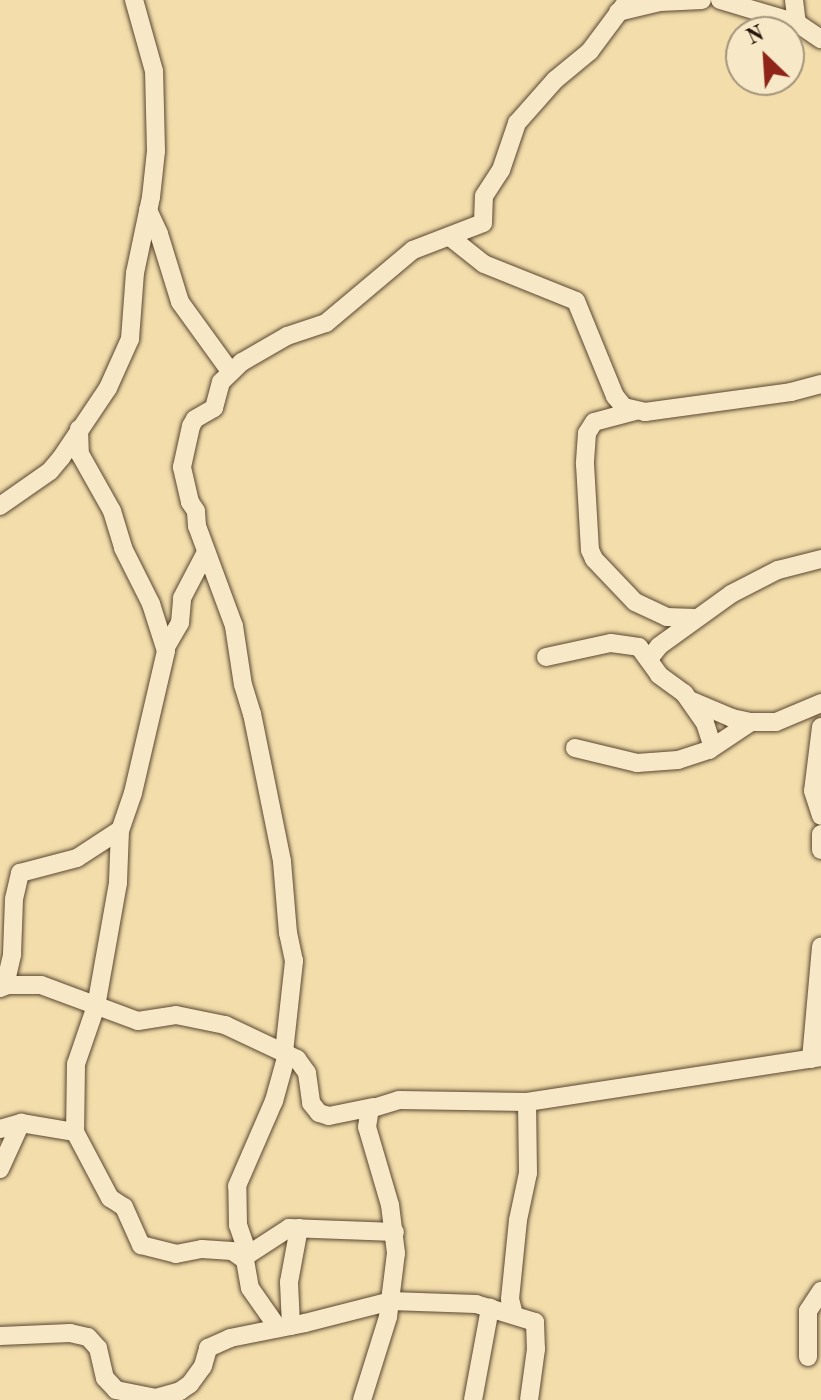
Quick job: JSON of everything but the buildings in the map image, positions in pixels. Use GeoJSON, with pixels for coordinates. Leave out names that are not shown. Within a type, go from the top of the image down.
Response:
{"type":"FeatureCollection","features":[{"type":"Feature","properties":{"kind":"street"},"geometry":{"type":"LineString","coordinates":[[0,506],[50,471],[108,388],[127,349],[134,320],[140,241],[148,210],[156,151],[154,71],[134,0]]}},
{"type":"Feature","properties":{"kind":"street"},"geometry":{"type":"LineString","coordinates":[[284,1327],[250,1288],[238,1225],[237,1186],[274,1101],[285,1053],[294,961],[288,933],[282,861],[243,685],[234,626],[206,552],[182,460],[192,422],[214,408],[221,382],[230,371],[287,336],[318,328],[413,250],[483,223],[484,196],[501,170],[517,123],[555,80],[590,51],[623,6],[702,0]]}},
{"type":"Feature","properties":{"kind":"street"},"geometry":{"type":"LineString","coordinates":[[720,0],[774,16]]}},
{"type":"Feature","properties":{"kind":"street"},"geometry":{"type":"LineString","coordinates":[[148,210],[159,234],[180,302],[230,371]]}},
{"type":"Feature","properties":{"kind":"street"},"geometry":{"type":"LineString","coordinates":[[450,237],[484,264],[576,301],[615,396],[624,407],[635,411]]}},
{"type":"Feature","properties":{"kind":"street"},"geometry":{"type":"LineString","coordinates":[[695,618],[656,614],[635,602],[594,559],[590,550],[585,464],[587,433],[594,422],[635,411],[780,394],[821,384]]}},
{"type":"Feature","properties":{"kind":"street"},"geometry":{"type":"LineString","coordinates":[[79,429],[80,454],[112,511],[123,548],[151,604],[166,647]]}},
{"type":"Feature","properties":{"kind":"street"},"geometry":{"type":"LineString","coordinates":[[206,552],[182,598],[180,623],[166,647],[133,793],[120,830],[118,883],[96,1006],[76,1064],[75,1132],[110,1198],[124,1207],[143,1247],[176,1254],[222,1249],[246,1256]]}},
{"type":"Feature","properties":{"kind":"street"},"geometry":{"type":"LineString","coordinates":[[649,659],[659,646],[731,594],[778,570],[821,559]]}},
{"type":"Feature","properties":{"kind":"street"},"geometry":{"type":"LineString","coordinates":[[546,657],[620,642],[639,647],[661,677],[675,685],[686,697],[705,723],[713,747]]}},
{"type":"Feature","properties":{"kind":"street"},"geometry":{"type":"LineString","coordinates":[[686,697],[732,718],[751,722],[776,722],[821,703]]}},
{"type":"Feature","properties":{"kind":"street"},"geometry":{"type":"LineString","coordinates":[[575,748],[637,763],[678,760],[713,747],[751,722]]}},
{"type":"Feature","properties":{"kind":"street"},"geometry":{"type":"LineString","coordinates":[[821,727],[813,791],[821,816]]}},
{"type":"Feature","properties":{"kind":"street"},"geometry":{"type":"LineString","coordinates":[[120,830],[77,858],[20,873],[14,899],[12,954],[5,983],[41,985],[138,1021],[176,1015],[225,1025],[285,1053],[305,1067],[311,1103],[319,1113],[329,1116],[399,1100],[527,1102],[816,1058],[821,946]]}},
{"type":"Feature","properties":{"kind":"street"},"geometry":{"type":"LineString","coordinates":[[821,834],[821,850]]}},
{"type":"Feature","properties":{"kind":"street"},"geometry":{"type":"LineString","coordinates":[[473,1400],[502,1308],[528,1173],[527,1102]]}},
{"type":"Feature","properties":{"kind":"street"},"geometry":{"type":"LineString","coordinates":[[362,1400],[391,1301],[395,1232],[367,1127],[367,1114],[373,1107]]}},
{"type":"Feature","properties":{"kind":"street"},"geometry":{"type":"LineString","coordinates":[[0,1129],[21,1123],[75,1132]]}},
{"type":"Feature","properties":{"kind":"street"},"geometry":{"type":"LineString","coordinates":[[0,1169],[21,1123]]}},
{"type":"Feature","properties":{"kind":"street"},"geometry":{"type":"LineString","coordinates":[[284,1327],[299,1228]]}},
{"type":"Feature","properties":{"kind":"street"},"geometry":{"type":"LineString","coordinates":[[246,1256],[284,1230],[395,1232]]}},
{"type":"Feature","properties":{"kind":"street"},"geometry":{"type":"LineString","coordinates":[[808,1357],[808,1311],[821,1291]]}},
{"type":"Feature","properties":{"kind":"street"},"geometry":{"type":"LineString","coordinates":[[194,1400],[206,1351],[216,1343],[391,1301],[476,1304],[502,1308],[529,1318],[537,1327],[529,1400]]}},
{"type":"Feature","properties":{"kind":"street"},"geometry":{"type":"LineString","coordinates":[[0,1336],[70,1333],[88,1337],[98,1348],[110,1385],[121,1393],[145,1398],[180,1391],[198,1375]]}}]}
